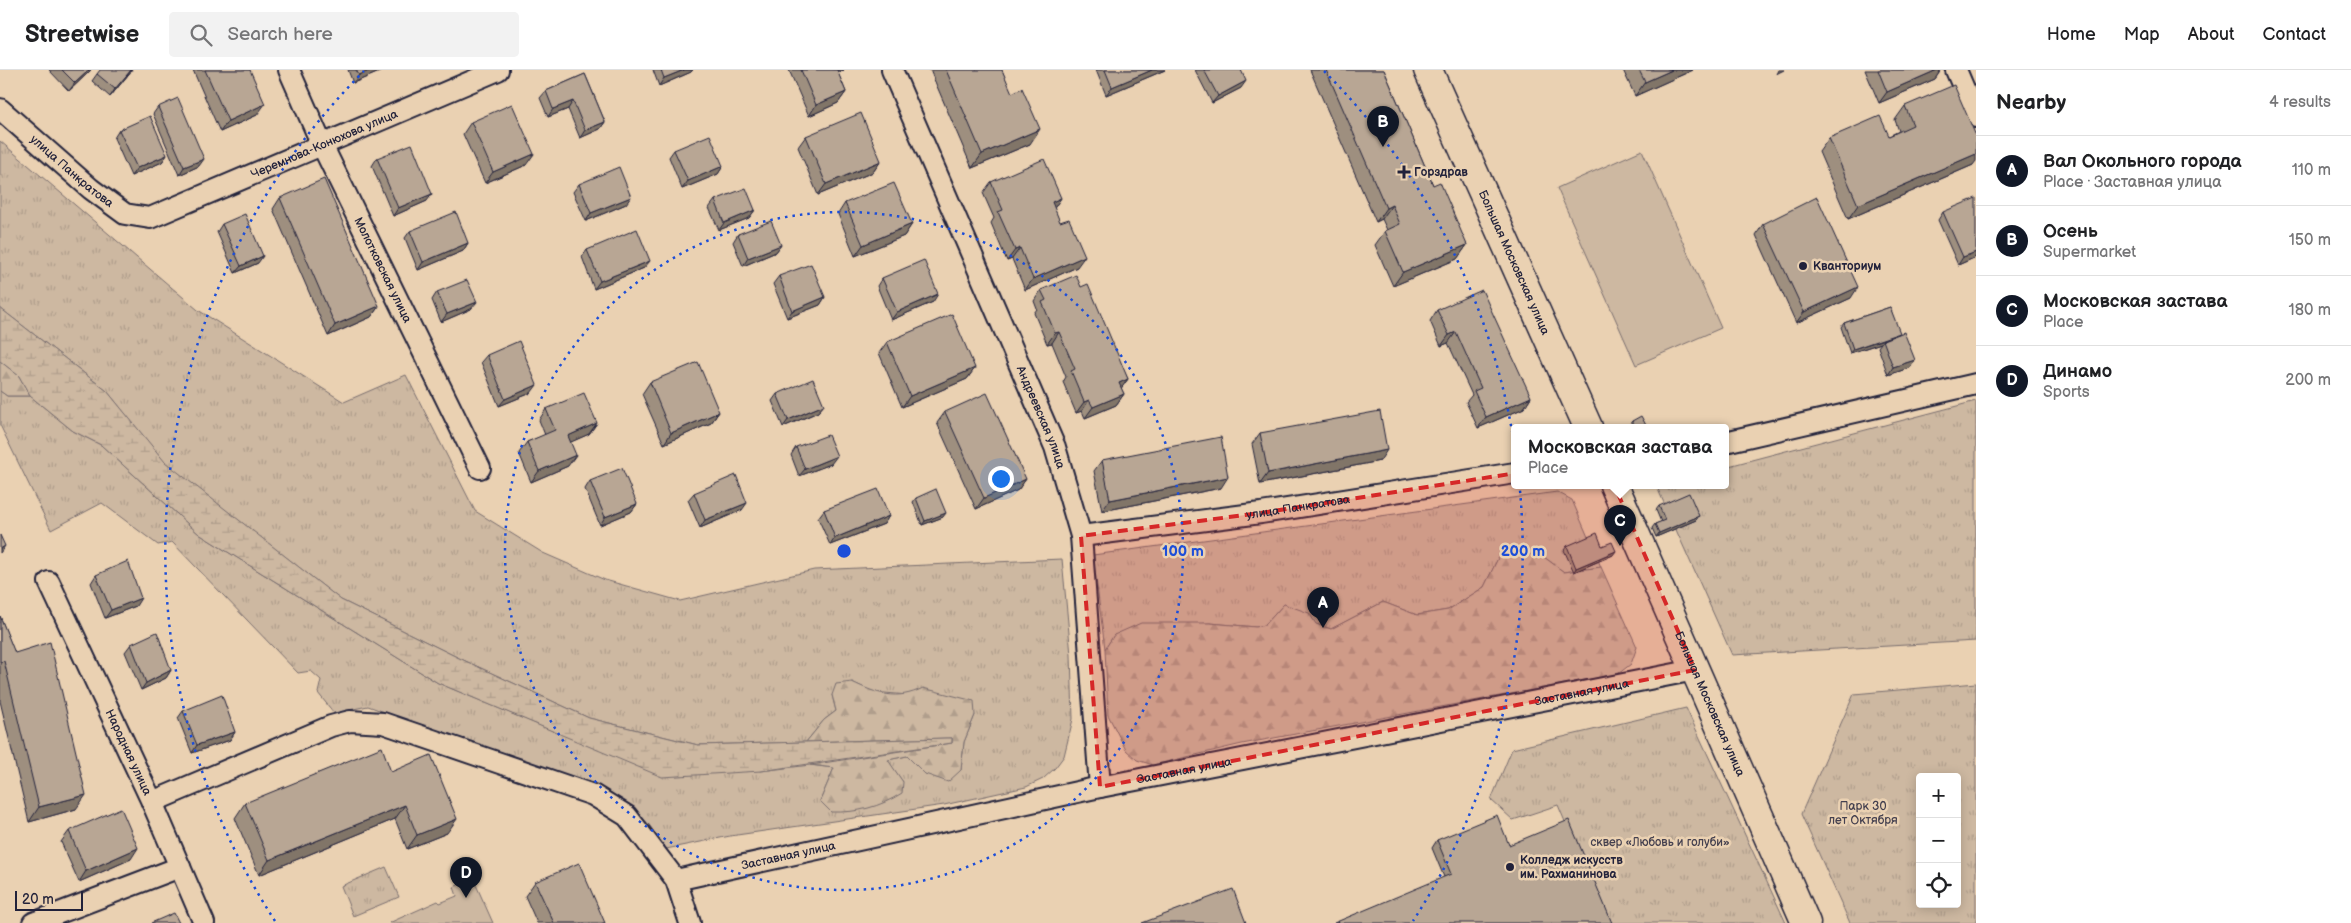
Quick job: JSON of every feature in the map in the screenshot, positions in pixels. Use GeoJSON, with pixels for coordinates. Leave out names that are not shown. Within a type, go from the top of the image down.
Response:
{"type":"FeatureCollection","features":[{"type":"Feature","properties":{"kind":"main road","name":"Большая Московская улица"},"geometry":{"type":"LineString","coordinates":[[1428,70],[1587,424]]}},
{"type":"Feature","properties":{"kind":"main road","name":"Большая Московская улица"},"geometry":{"type":"LineString","coordinates":[[1616,489],[1806,923]]}},
{"type":"Feature","properties":{"kind":"street","name":"Молотковская улица"},"geometry":{"type":"LineString","coordinates":[[290,70],[322,146],[480,468]]}},
{"type":"Feature","properties":{"kind":"street","name":"Черемнова-Конюхова улица"},"geometry":{"type":"LineString","coordinates":[[150,218],[498,70]]}},
{"type":"Feature","properties":{"kind":"street","name":"Андреевская улица"},"geometry":{"type":"LineString","coordinates":[[892,70],[1055,447],[1081,536],[1100,787]]}},
{"type":"Feature","properties":{"kind":"street"},"geometry":{"type":"LineString","coordinates":[[1956,70],[1976,117]]}},
{"type":"Feature","properties":{"kind":"street","name":"улица Панкратова"},"geometry":{"type":"LineString","coordinates":[[0,109],[91,188],[125,214],[150,218]]}},
{"type":"Feature","properties":{"kind":"street"},"geometry":{"type":"LineString","coordinates":[[1729,441],[1976,384]]}},
{"type":"Feature","properties":{"kind":"street","name":"улица Панкратова"},"geometry":{"type":"LineString","coordinates":[[1081,536],[1261,513],[1511,474]]}},
{"type":"Feature","properties":{"kind":"street","name":"Народная улица"},"geometry":{"type":"LineString","coordinates":[[48,582],[152,802],[204,923]]}},
{"type":"Feature","properties":{"kind":"street","name":"Заставная улица"},"geometry":{"type":"LineString","coordinates":[[673,876],[1100,787],[1695,670]]}},
{"type":"Feature","properties":{"kind":"street"},"geometry":{"type":"LineString","coordinates":[[152,802],[331,726],[350,721],[383,723],[593,795],[627,816],[673,876],[690,923]]}},
{"type":"Feature","properties":{"kind":"street"},"geometry":{"type":"LineString","coordinates":[[33,923],[180,867]]}},
{"type":"Feature","properties":{"kind":"highlighted area"},"geometry":{"type":"Polygon","coordinates":[[[1605,464],[1695,670],[1100,787],[1081,536],[1261,513],[1561,466],[1605,464]]]}},
{"type":"Feature","properties":{"kind":"green space"},"geometry":{"type":"Polygon","coordinates":[[[0,141],[198,310],[344,402],[406,375],[475,511],[543,553],[605,580],[680,601],[814,570],[1062,559],[1071,655],[1073,719],[1064,756],[1043,779],[1026,787],[944,805],[730,836],[666,849],[641,816],[607,792],[368,706],[334,713],[318,693],[321,680],[311,671],[298,673],[172,542],[158,545],[102,503],[51,530],[0,425],[0,391],[7,396],[30,396],[73,431],[101,445],[199,534],[438,683],[558,733],[761,771],[810,765],[834,768],[820,801],[903,782],[887,760],[907,756],[925,774],[961,770],[964,742],[975,715],[908,695],[873,692],[852,682],[832,695],[836,711],[824,720],[806,742],[698,745],[589,718],[459,658],[341,600],[164,462],[107,391],[0,308],[0,141]]]}},
{"type":"Feature","properties":{"kind":"green space"},"geometry":{"type":"Polygon","coordinates":[[[1642,150],[1721,328],[1636,365],[1557,188],[1642,150]]]}},
{"type":"Feature","properties":{"kind":"green space"},"geometry":{"type":"Polygon","coordinates":[[[0,308],[107,391],[165,462],[341,600],[459,658],[589,718],[698,745],[946,738],[952,738],[952,743],[761,771],[662,777],[438,683],[199,534],[101,445],[73,431],[30,396],[19,376],[0,361],[0,308]]]}},
{"type":"Feature","properties":{"kind":"green space"},"geometry":{"type":"Polygon","coordinates":[[[0,361],[19,376],[30,396],[7,396],[0,391],[0,361]]]}},
{"type":"Feature","properties":{"kind":"green space"},"geometry":{"type":"Polygon","coordinates":[[[1976,401],[1976,641],[1732,655],[1658,489],[1729,489],[1729,466],[1976,401]]]}},
{"type":"Feature","properties":{"kind":"green space"},"geometry":{"type":"Polygon","coordinates":[[[1557,492],[1572,500],[1601,567],[1564,572],[1544,557],[1502,550],[1484,587],[1448,610],[1417,615],[1383,602],[1331,629],[1316,624],[1284,604],[1265,625],[1256,627],[1210,623],[1176,625],[1114,635],[1105,649],[1093,555],[1557,492]]]}},
{"type":"Feature","properties":{"kind":"green space"},"geometry":{"type":"Polygon","coordinates":[[[1502,550],[1544,557],[1564,572],[1601,567],[1637,647],[1631,664],[1618,674],[1242,744],[1153,765],[1137,760],[1126,750],[1108,715],[1105,649],[1114,635],[1141,623],[1210,623],[1256,627],[1265,625],[1284,604],[1309,613],[1316,624],[1331,629],[1383,602],[1417,615],[1448,610],[1484,587],[1502,550]]]}},
{"type":"Feature","properties":{"kind":"green space"},"geometry":{"type":"Polygon","coordinates":[[[852,682],[879,693],[896,695],[914,692],[923,688],[974,701],[975,715],[964,742],[961,770],[948,782],[925,774],[907,756],[888,760],[903,782],[902,793],[868,808],[831,812],[820,801],[834,768],[810,765],[952,743],[952,738],[806,742],[824,720],[836,711],[832,695],[836,684],[852,682]]]}},
{"type":"Feature","properties":{"kind":"green space","name":"Парк 30 лет Октября"},"geometry":{"type":"Polygon","coordinates":[[[1976,683],[1976,923],[1850,923],[1801,814],[1854,694],[1976,683]]]}},
{"type":"Feature","properties":{"kind":"green space","name":"сквер «Любовь и голуби»"},"geometry":{"type":"Polygon","coordinates":[[[1686,708],[1786,923],[1608,923],[1558,805],[1513,820],[1491,800],[1512,749],[1686,708]]]}},
{"type":"Feature","properties":{"kind":"green space"},"geometry":{"type":"Polygon","coordinates":[[[386,867],[399,897],[353,916],[341,886],[386,867]]]}},
{"type":"Feature","properties":{"kind":"green space"},"geometry":{"type":"Polygon","coordinates":[[[473,878],[493,923],[389,923],[438,901],[440,903],[457,896],[454,887],[473,878]]]}},
{"type":"Feature","properties":{"kind":"building"},"geometry":{"type":"Polygon","coordinates":[[[62,70],[89,70],[75,83],[62,70]]]}},
{"type":"Feature","properties":{"kind":"building"},"geometry":{"type":"Polygon","coordinates":[[[100,70],[131,70],[115,89],[97,74],[100,70]]]}},
{"type":"Feature","properties":{"kind":"building"},"geometry":{"type":"Polygon","coordinates":[[[205,70],[250,70],[265,104],[228,121],[205,70]]]}},
{"type":"Feature","properties":{"kind":"building"},"geometry":{"type":"Polygon","coordinates":[[[356,70],[371,70],[359,75],[356,70]]]}},
{"type":"Feature","properties":{"kind":"building"},"geometry":{"type":"Polygon","coordinates":[[[661,70],[684,70],[664,78],[661,70]]]}},
{"type":"Feature","properties":{"kind":"building"},"geometry":{"type":"Polygon","coordinates":[[[801,70],[837,70],[846,92],[816,105],[801,70]]]}},
{"type":"Feature","properties":{"kind":"building"},"geometry":{"type":"Polygon","coordinates":[[[946,70],[1002,70],[1012,93],[1022,88],[1040,129],[982,154],[946,70]]]}},
{"type":"Feature","properties":{"kind":"building"},"geometry":{"type":"Polygon","coordinates":[[[1105,70],[1152,70],[1112,87],[1105,70]]]}},
{"type":"Feature","properties":{"kind":"building"},"geometry":{"type":"Polygon","coordinates":[[[1204,70],[1241,70],[1246,81],[1218,96],[1204,70]]]}},
{"type":"Feature","properties":{"kind":"building"},"geometry":{"type":"Polygon","coordinates":[[[1326,70],[1384,70],[1433,185],[1440,182],[1467,245],[1403,272],[1385,231],[1400,224],[1392,205],[1386,208],[1326,70]]]}},
{"type":"Feature","properties":{"kind":"building"},"geometry":{"type":"Polygon","coordinates":[[[1639,70],[1672,70],[1645,82],[1639,70]]]}},
{"type":"Feature","properties":{"kind":"building"},"geometry":{"type":"Polygon","coordinates":[[[1878,70],[1937,70],[1887,92],[1878,70]]]}},
{"type":"Feature","properties":{"kind":"building"},"geometry":{"type":"Polygon","coordinates":[[[585,74],[605,122],[585,130],[573,101],[553,109],[546,91],[585,74]]]}},
{"type":"Feature","properties":{"kind":"building"},"geometry":{"type":"Polygon","coordinates":[[[1954,85],[1976,136],[1976,154],[1858,205],[1829,138],[1880,116],[1889,136],[1913,125],[1905,106],[1954,85]]]}},
{"type":"Feature","properties":{"kind":"building"},"geometry":{"type":"Polygon","coordinates":[[[178,98],[204,159],[184,167],[158,107],[178,98]]]}},
{"type":"Feature","properties":{"kind":"building"},"geometry":{"type":"Polygon","coordinates":[[[512,104],[534,154],[493,172],[471,122],[512,104]]]}},
{"type":"Feature","properties":{"kind":"building"},"geometry":{"type":"Polygon","coordinates":[[[861,113],[881,161],[826,184],[806,136],[861,113]]]}},
{"type":"Feature","properties":{"kind":"building"},"geometry":{"type":"Polygon","coordinates":[[[150,116],[167,155],[137,168],[119,130],[150,116]]]}},
{"type":"Feature","properties":{"kind":"building"},"geometry":{"type":"Polygon","coordinates":[[[710,135],[723,166],[688,181],[674,150],[710,135]]]}},
{"type":"Feature","properties":{"kind":"building"},"geometry":{"type":"Polygon","coordinates":[[[412,144],[432,194],[398,208],[377,158],[412,144]]]}},
{"type":"Feature","properties":{"kind":"building"},"geometry":{"type":"Polygon","coordinates":[[[1044,159],[1061,198],[1052,202],[1060,222],[1069,219],[1085,256],[1033,279],[1020,248],[1015,250],[998,212],[1003,210],[991,182],[1044,159]]]}},
{"type":"Feature","properties":{"kind":"building"},"geometry":{"type":"Polygon","coordinates":[[[619,167],[631,197],[591,213],[579,184],[619,167]]]}},
{"type":"Feature","properties":{"kind":"building"},"geometry":{"type":"Polygon","coordinates":[[[324,179],[379,306],[335,325],[280,198],[324,179]]]}},
{"type":"Feature","properties":{"kind":"building"},"geometry":{"type":"Polygon","coordinates":[[[894,183],[912,224],[863,245],[845,203],[894,183]]]}},
{"type":"Feature","properties":{"kind":"building"},"geometry":{"type":"Polygon","coordinates":[[[746,188],[755,210],[724,223],[715,200],[746,188]]]}},
{"type":"Feature","properties":{"kind":"building","name":"Кванториум"},"geometry":{"type":"Polygon","coordinates":[[[1817,197],[1858,287],[1804,312],[1763,224],[1817,197]]]}},
{"type":"Feature","properties":{"kind":"building"},"geometry":{"type":"Polygon","coordinates":[[[1976,198],[1976,252],[1963,257],[1943,212],[1976,198]]]}},
{"type":"Feature","properties":{"kind":"building"},"geometry":{"type":"Polygon","coordinates":[[[456,212],[468,243],[423,262],[410,231],[456,212]]]}},
{"type":"Feature","properties":{"kind":"building"},"geometry":{"type":"Polygon","coordinates":[[[245,214],[263,256],[241,266],[222,224],[245,214]]]}},
{"type":"Feature","properties":{"kind":"building"},"geometry":{"type":"Polygon","coordinates":[[[771,221],[781,245],[748,258],[738,234],[771,221]]]}},
{"type":"Feature","properties":{"kind":"building"},"geometry":{"type":"Polygon","coordinates":[[[637,229],[650,261],[600,281],[587,250],[637,229]]]}},
{"type":"Feature","properties":{"kind":"building"},"geometry":{"type":"Polygon","coordinates":[[[924,260],[938,294],[897,312],[882,278],[924,260]]]}},
{"type":"Feature","properties":{"kind":"building"},"geometry":{"type":"Polygon","coordinates":[[[811,264],[825,297],[792,311],[779,276],[811,264]]]}},
{"type":"Feature","properties":{"kind":"building"},"geometry":{"type":"Polygon","coordinates":[[[1076,275],[1081,287],[1088,284],[1128,379],[1119,383],[1124,394],[1093,407],[1089,400],[1084,402],[1071,371],[1075,369],[1059,332],[1055,333],[1042,302],[1046,300],[1041,290],[1076,275]]]}},
{"type":"Feature","properties":{"kind":"building"},"geometry":{"type":"Polygon","coordinates":[[[467,280],[477,302],[447,314],[437,292],[467,280]]]}},
{"type":"Feature","properties":{"kind":"building"},"geometry":{"type":"Polygon","coordinates":[[[1482,290],[1531,397],[1486,417],[1474,391],[1481,388],[1456,332],[1449,335],[1437,310],[1482,290]]]}},
{"type":"Feature","properties":{"kind":"building"},"geometry":{"type":"Polygon","coordinates":[[[1890,307],[1900,333],[1853,349],[1844,323],[1890,307]]]}},
{"type":"Feature","properties":{"kind":"building"},"geometry":{"type":"Polygon","coordinates":[[[952,314],[975,368],[910,396],[887,342],[952,314]]]}},
{"type":"Feature","properties":{"kind":"building"},"geometry":{"type":"Polygon","coordinates":[[[1904,332],[1915,360],[1893,367],[1883,340],[1904,332]]]}},
{"type":"Feature","properties":{"kind":"building"},"geometry":{"type":"Polygon","coordinates":[[[519,341],[537,385],[505,399],[487,355],[519,341]]]}},
{"type":"Feature","properties":{"kind":"building"},"geometry":{"type":"Polygon","coordinates":[[[698,362],[719,412],[671,433],[650,382],[698,362]]]}},
{"type":"Feature","properties":{"kind":"building"},"geometry":{"type":"Polygon","coordinates":[[[813,379],[824,405],[788,420],[777,394],[813,379]]]}},
{"type":"Feature","properties":{"kind":"building"},"geometry":{"type":"Polygon","coordinates":[[[584,393],[597,423],[568,436],[576,455],[539,471],[527,442],[555,430],[546,409],[584,393]]]}},
{"type":"Feature","properties":{"kind":"building"},"geometry":{"type":"Polygon","coordinates":[[[987,393],[1026,479],[984,498],[945,412],[987,393]]]}},
{"type":"Feature","properties":{"kind":"building"},"geometry":{"type":"Polygon","coordinates":[[[1380,411],[1387,450],[1268,473],[1260,433],[1380,411]]]}},
{"type":"Feature","properties":{"kind":"building"},"geometry":{"type":"Polygon","coordinates":[[[1641,416],[1645,424],[1634,424],[1632,421],[1641,416]]]}},
{"type":"Feature","properties":{"kind":"building"},"geometry":{"type":"Polygon","coordinates":[[[828,435],[837,456],[805,469],[796,447],[828,435]]]}},
{"type":"Feature","properties":{"kind":"building"},"geometry":{"type":"Polygon","coordinates":[[[1221,437],[1228,477],[1110,500],[1102,460],[1221,437]]]}},
{"type":"Feature","properties":{"kind":"building"},"geometry":{"type":"Polygon","coordinates":[[[622,468],[637,504],[605,517],[590,481],[622,468]]]}},
{"type":"Feature","properties":{"kind":"building"},"geometry":{"type":"Polygon","coordinates":[[[736,475],[747,503],[705,520],[694,493],[736,475]]]}},
{"type":"Feature","properties":{"kind":"building"},"geometry":{"type":"Polygon","coordinates":[[[878,489],[889,516],[835,538],[824,510],[878,489]]]}},
{"type":"Feature","properties":{"kind":"building"},"geometry":{"type":"Polygon","coordinates":[[[936,489],[946,513],[925,521],[916,498],[936,489]]]}},
{"type":"Feature","properties":{"kind":"building"},"geometry":{"type":"Polygon","coordinates":[[[1689,493],[1699,516],[1659,533],[1655,524],[1665,520],[1659,506],[1689,493]]]}},
{"type":"Feature","properties":{"kind":"building"},"geometry":{"type":"Polygon","coordinates":[[[1597,533],[1602,546],[1612,542],[1616,551],[1576,568],[1567,546],[1597,533]]]}},
{"type":"Feature","properties":{"kind":"building"},"geometry":{"type":"Polygon","coordinates":[[[0,535],[5,546],[0,549],[0,535]]]}},
{"type":"Feature","properties":{"kind":"building"},"geometry":{"type":"Polygon","coordinates":[[[128,561],[141,598],[111,610],[96,575],[128,561]]]}},
{"type":"Feature","properties":{"kind":"building"},"geometry":{"type":"Polygon","coordinates":[[[0,616],[15,653],[50,642],[86,795],[39,807],[4,661],[0,662],[0,616]]]}},
{"type":"Feature","properties":{"kind":"building"},"geometry":{"type":"Polygon","coordinates":[[[157,632],[171,670],[146,683],[131,644],[157,632]]]}},
{"type":"Feature","properties":{"kind":"building"},"geometry":{"type":"Polygon","coordinates":[[[222,695],[235,732],[197,745],[183,711],[222,695]]]}},
{"type":"Feature","properties":{"kind":"building"},"geometry":{"type":"Polygon","coordinates":[[[382,747],[391,772],[431,755],[457,819],[417,835],[405,805],[269,860],[245,803],[382,747]]]}},
{"type":"Feature","properties":{"kind":"building"},"geometry":{"type":"Polygon","coordinates":[[[121,808],[138,848],[86,871],[69,831],[121,808]]]}},
{"type":"Feature","properties":{"kind":"building","name":"Колледж искусств им. Рахманинова"},"geometry":{"type":"Polygon","coordinates":[[[1497,815],[1509,845],[1569,820],[1612,923],[1334,923],[1451,874],[1437,840],[1497,815]]]}},
{"type":"Feature","properties":{"kind":"building"},"geometry":{"type":"Polygon","coordinates":[[[579,863],[605,923],[554,923],[535,882],[579,863]]]}},
{"type":"Feature","properties":{"kind":"building"},"geometry":{"type":"Polygon","coordinates":[[[1233,889],[1246,923],[1142,923],[1233,889]]]}},
{"type":"Feature","properties":{"kind":"building"},"geometry":{"type":"Polygon","coordinates":[[[174,913],[179,923],[151,923],[174,913]]]}},
{"type":"Feature","properties":{"kind":"place","name":"Осень"},"geometry":{"type":"Point","coordinates":[1383,147]}},
{"type":"Feature","properties":{"kind":"place","name":"Горздрав"},"geometry":{"type":"Point","coordinates":[1404,172]}},
{"type":"Feature","properties":{"kind":"place","name":"Кванториум"},"geometry":{"type":"Point","coordinates":[1803,266]}},
{"type":"Feature","properties":{"kind":"place","name":"Московская застава"},"geometry":{"type":"Point","coordinates":[1620,546]}},
{"type":"Feature","properties":{"kind":"place","name":"Вал Окольного города"},"geometry":{"type":"Point","coordinates":[1323,628]}},
{"type":"Feature","properties":{"kind":"place","name":"Колледж искусств им. Рахманинова"},"geometry":{"type":"Point","coordinates":[1510,867]}},
{"type":"Feature","properties":{"kind":"place","name":"Динамо"},"geometry":{"type":"Point","coordinates":[466,898]}}]}
